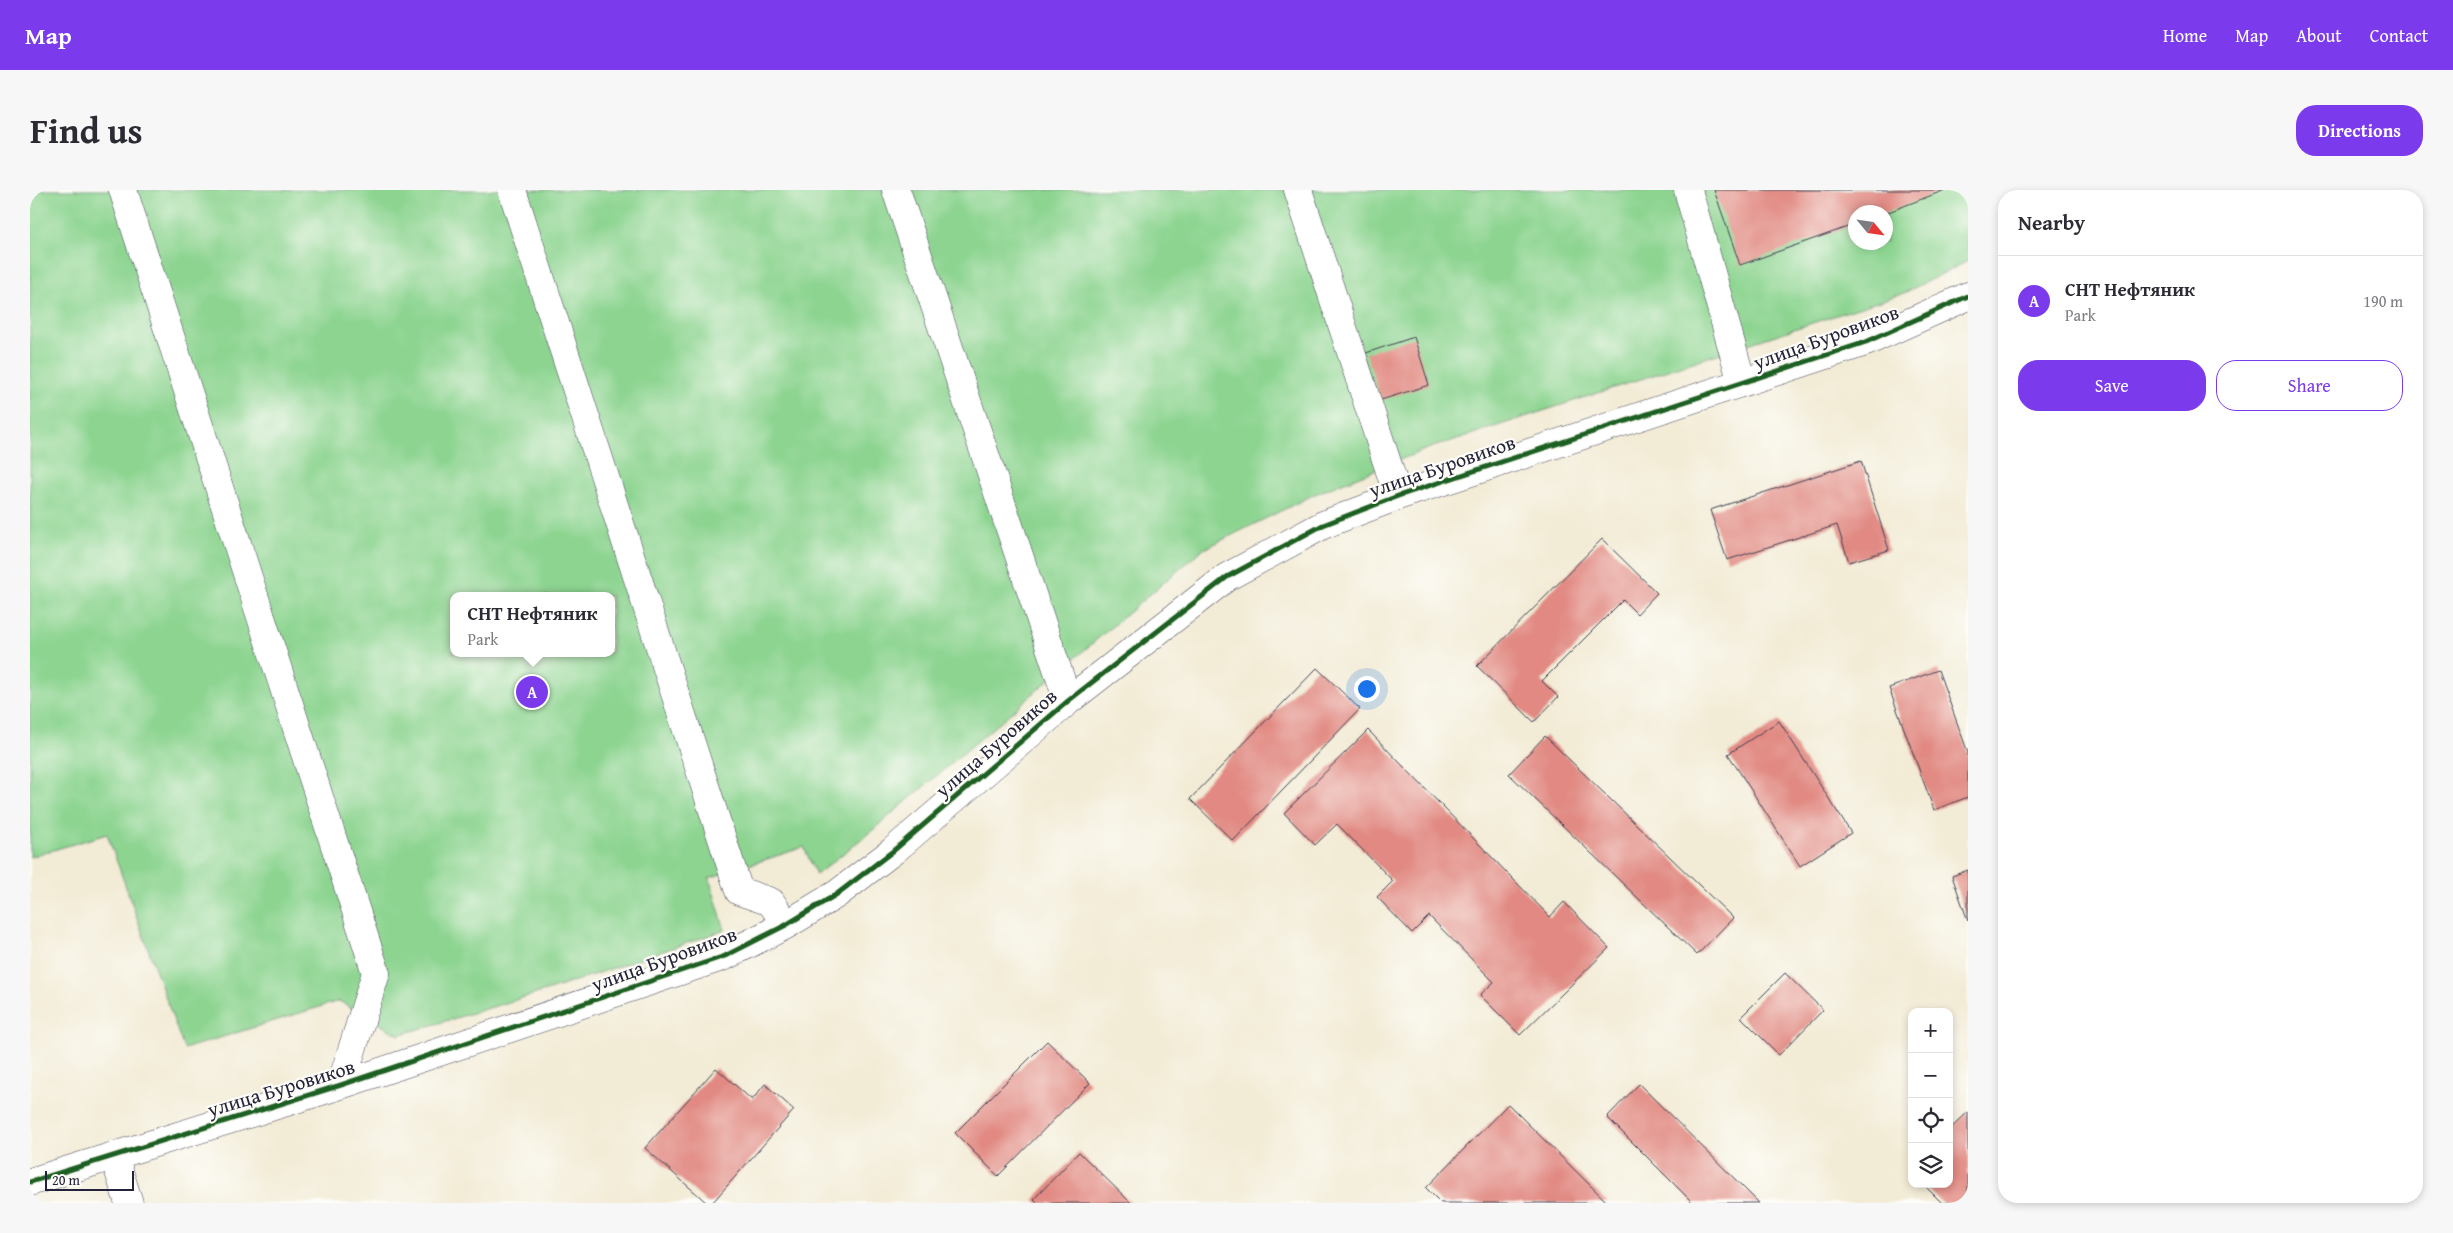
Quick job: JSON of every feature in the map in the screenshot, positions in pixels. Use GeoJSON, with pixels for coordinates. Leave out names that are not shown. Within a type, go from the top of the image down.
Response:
{"type":"FeatureCollection","features":[{"type":"Feature","properties":{"kind":"street"},"geometry":{"type":"LineString","coordinates":[[123,190],[376,973],[341,1085]]}},
{"type":"Feature","properties":{"kind":"street"},"geometry":{"type":"LineString","coordinates":[[512,190],[739,891],[771,902],[786,925]]}},
{"type":"Feature","properties":{"kind":"street"},"geometry":{"type":"LineString","coordinates":[[896,190],[1068,701]]}},
{"type":"Feature","properties":{"kind":"street"},"geometry":{"type":"LineString","coordinates":[[1298,190],[1398,496]]}},
{"type":"Feature","properties":{"kind":"street"},"geometry":{"type":"LineString","coordinates":[[1688,190],[1742,382]]}},
{"type":"Feature","properties":{"kind":"street","name":"улица Буровиков"},"geometry":{"type":"LineString","coordinates":[[30,1182],[341,1085],[725,956],[786,925],[837,894],[893,851],[1068,701],[1227,577],[1323,525],[1398,496],[1866,342],[1968,296]]}},
{"type":"Feature","properties":{"kind":"street"},"geometry":{"type":"LineString","coordinates":[[114,1156],[130,1203]]}},
{"type":"Feature","properties":{"kind":"green space"},"geometry":{"type":"Polygon","coordinates":[[[30,190],[1968,190],[1968,261],[1904,293],[1427,449],[1315,494],[1202,550],[874,829],[816,875],[804,847],[709,878],[725,930],[549,990],[399,1035],[339,1001],[184,1049],[107,834],[30,857],[30,190]]]}},
{"type":"Feature","properties":{"kind":"building"},"geometry":{"type":"Polygon","coordinates":[[[1714,190],[1945,190],[1893,210],[1893,205],[1848,205],[1848,227],[1740,265],[1714,190]]]}},
{"type":"Feature","properties":{"kind":"building"},"geometry":{"type":"Polygon","coordinates":[[[1414,337],[1429,385],[1381,400],[1366,353],[1414,337]]]}},
{"type":"Feature","properties":{"kind":"building"},"geometry":{"type":"Polygon","coordinates":[[[1861,461],[1889,550],[1849,562],[1837,525],[1727,560],[1710,510],[1861,461]]]}},
{"type":"Feature","properties":{"kind":"building"},"geometry":{"type":"Polygon","coordinates":[[[1602,539],[1657,593],[1637,614],[1623,600],[1542,681],[1558,697],[1534,722],[1477,666],[1602,539]]]}},
{"type":"Feature","properties":{"kind":"building"},"geometry":{"type":"Polygon","coordinates":[[[1317,668],[1360,709],[1233,841],[1190,799],[1317,668]]]}},
{"type":"Feature","properties":{"kind":"building"},"geometry":{"type":"Polygon","coordinates":[[[1938,670],[1968,753],[1968,797],[1934,810],[1889,688],[1938,670]]]}},
{"type":"Feature","properties":{"kind":"building"},"geometry":{"type":"Polygon","coordinates":[[[1779,721],[1851,833],[1800,866],[1728,754],[1779,721]]]}},
{"type":"Feature","properties":{"kind":"building"},"geometry":{"type":"Polygon","coordinates":[[[1368,730],[1550,917],[1564,902],[1609,948],[1520,1035],[1480,995],[1494,982],[1429,916],[1412,933],[1377,897],[1393,881],[1337,824],[1315,845],[1284,813],[1368,730]]]}},
{"type":"Feature","properties":{"kind":"building"},"geometry":{"type":"Polygon","coordinates":[[[1545,736],[1733,918],[1697,955],[1509,774],[1545,736]]]}},
{"type":"Feature","properties":{"kind":"building"},"geometry":{"type":"Polygon","coordinates":[[[1968,870],[1968,921],[1952,876],[1968,870]]]}},
{"type":"Feature","properties":{"kind":"building"},"geometry":{"type":"Polygon","coordinates":[[[1785,973],[1823,1010],[1779,1055],[1741,1017],[1785,973]]]}},
{"type":"Feature","properties":{"kind":"building"},"geometry":{"type":"Polygon","coordinates":[[[1047,1041],[1090,1083],[998,1176],[955,1133],[1047,1041]]]}},
{"type":"Feature","properties":{"kind":"building"},"geometry":{"type":"Polygon","coordinates":[[[716,1068],[752,1100],[765,1084],[794,1110],[712,1203],[707,1203],[645,1148],[716,1068]]]}},
{"type":"Feature","properties":{"kind":"building"},"geometry":{"type":"Polygon","coordinates":[[[1639,1084],[1759,1203],[1693,1203],[1607,1117],[1639,1084]]]}},
{"type":"Feature","properties":{"kind":"building"},"geometry":{"type":"Polygon","coordinates":[[[1508,1104],[1608,1203],[1441,1203],[1426,1188],[1508,1104]]]}},
{"type":"Feature","properties":{"kind":"building"},"geometry":{"type":"Polygon","coordinates":[[[1968,1112],[1968,1198],[1963,1203],[1942,1203],[1927,1188],[1953,1188],[1953,1126],[1968,1112]]]}},
{"type":"Feature","properties":{"kind":"building"},"geometry":{"type":"Polygon","coordinates":[[[1079,1152],[1131,1203],[1038,1203],[1034,1199],[1079,1152]]]}},
{"type":"Feature","properties":{"kind":"cycle path"},"geometry":{"type":"LineString","coordinates":[[30,1182],[341,1085],[725,956],[786,925],[837,894],[893,851],[1068,701],[1227,577],[1323,525],[1398,496],[1866,342],[1968,296]]}},
{"type":"Feature","properties":{"kind":"place","name":"СНТ Нефтяник"},"geometry":{"type":"Point","coordinates":[532,692]}}]}
